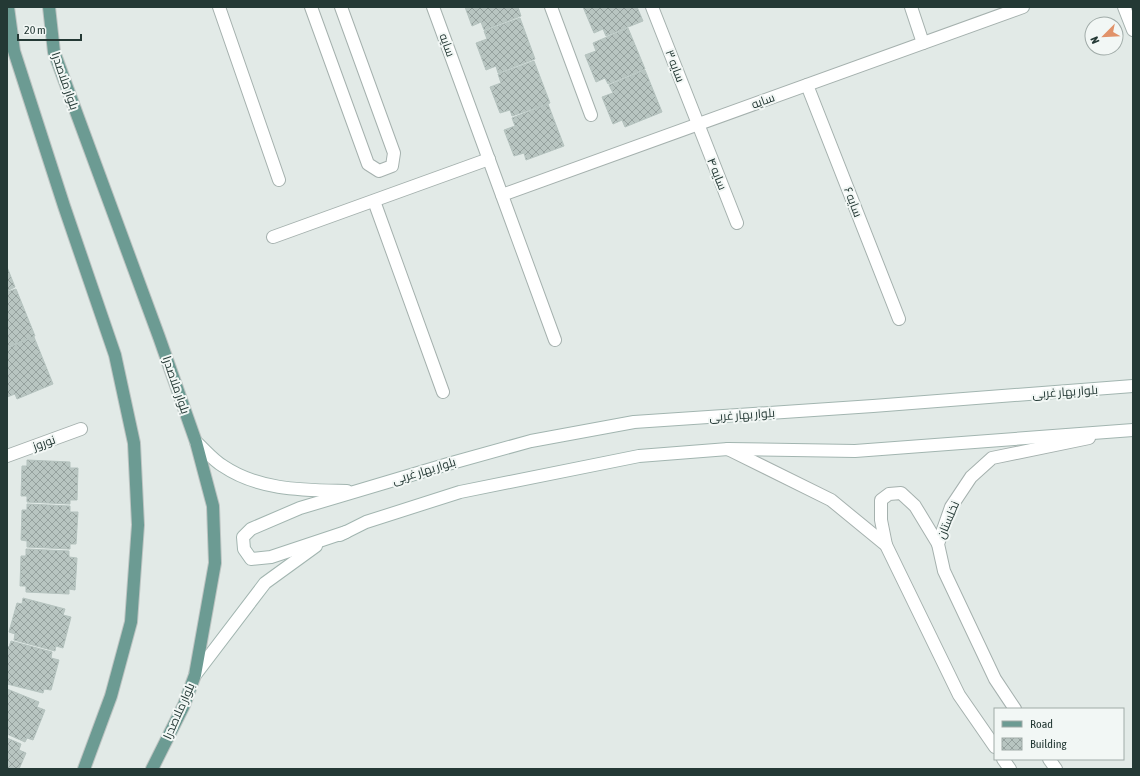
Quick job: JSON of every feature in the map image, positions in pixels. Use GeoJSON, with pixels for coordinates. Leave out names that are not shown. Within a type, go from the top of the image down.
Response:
{"type":"FeatureCollection","features":[{"type":"Feature","properties":{"kind":"main road"},"geometry":{"type":"LineString","coordinates":[[8,7],[14,51],[64,206],[115,355],[134,443],[138,525],[131,622],[111,696],[84,769]]}},
{"type":"Feature","properties":{"kind":"main road","name":"بلوار ملاصدرا"},"geometry":{"type":"LineString","coordinates":[[49,7],[54,52],[196,442],[213,506],[215,563],[195,675],[184,705],[152,769]]}},
{"type":"Feature","properties":{"kind":"street"},"geometry":{"type":"LineString","coordinates":[[310,7],[368,164],[379,171],[392,166],[394,153],[341,7]]}},
{"type":"Feature","properties":{"kind":"street","name":"سایه"},"geometry":{"type":"LineString","coordinates":[[433,7],[555,340]]}},
{"type":"Feature","properties":{"kind":"street"},"geometry":{"type":"LineString","coordinates":[[551,7],[591,115]]}},
{"type":"Feature","properties":{"kind":"street","name":"سایه ۳"},"geometry":{"type":"LineString","coordinates":[[652,7],[698,124]]}},
{"type":"Feature","properties":{"kind":"street"},"geometry":{"type":"LineString","coordinates":[[911,7],[923,43]]}},
{"type":"Feature","properties":{"kind":"street","name":"سایه"},"geometry":{"type":"LineString","coordinates":[[502,195],[1023,7]]}},
{"type":"Feature","properties":{"kind":"street"},"geometry":{"type":"LineString","coordinates":[[1124,7],[1133,30]]}},
{"type":"Feature","properties":{"kind":"street"},"geometry":{"type":"LineString","coordinates":[[223,8],[279,180]]}},
{"type":"Feature","properties":{"kind":"street","name":"سایه ۶"},"geometry":{"type":"LineString","coordinates":[[807,85],[899,318]]}},
{"type":"Feature","properties":{"kind":"street","name":"سایه ۴"},"geometry":{"type":"LineString","coordinates":[[698,124],[737,223]]}},
{"type":"Feature","properties":{"kind":"street"},"geometry":{"type":"LineString","coordinates":[[273,237],[489,159]]}},
{"type":"Feature","properties":{"kind":"street"},"geometry":{"type":"LineString","coordinates":[[374,201],[443,392]]}},
{"type":"Feature","properties":{"kind":"street","name":"بلوار بهار غربی"},"geometry":{"type":"LineString","coordinates":[[346,532],[271,557],[251,559],[244,549],[243,537],[251,529],[278,517],[448,464],[531,441],[634,422],[873,406],[1133,386]]}},
{"type":"Feature","properties":{"kind":"street","name":"نوروز"},"geometry":{"type":"LineString","coordinates":[[7,455],[81,429]]}},
{"type":"Feature","properties":{"kind":"street"},"geometry":{"type":"LineString","coordinates":[[195,675],[266,582],[312,548],[366,522],[460,492],[639,456],[728,449],[855,451],[1127,431]]}},
{"type":"Feature","properties":{"kind":"street","name":"نخلستان"},"geometry":{"type":"LineString","coordinates":[[1014,708],[995,679],[944,571],[938,544],[951,507],[971,477],[992,458],[1127,431]]}},
{"type":"Feature","properties":{"kind":"street"},"geometry":{"type":"LineString","coordinates":[[196,442],[222,466],[248,480],[292,489],[358,492]]}},
{"type":"Feature","properties":{"kind":"street"},"geometry":{"type":"LineString","coordinates":[[728,449],[831,500],[886,545]]}},
{"type":"Feature","properties":{"kind":"street"},"geometry":{"type":"LineString","coordinates":[[938,544],[915,506],[901,494],[889,494],[881,500],[881,520],[886,545],[959,695],[994,746]]}},
{"type":"Feature","properties":{"kind":"street"},"geometry":{"type":"LineString","coordinates":[[1004,760],[1010,769]]}},
{"type":"Feature","properties":{"kind":"street"},"geometry":{"type":"LineString","coordinates":[[1050,760],[1056,769]]}},
{"type":"Feature","properties":{"kind":"building"},"geometry":{"type":"Polygon","coordinates":[[[465,7],[518,7],[521,16],[484,30],[481,22],[472,26],[465,7]]]}},
{"type":"Feature","properties":{"kind":"building"},"geometry":{"type":"Polygon","coordinates":[[[583,7],[637,7],[643,21],[606,36],[603,29],[594,33],[583,7]]]}},
{"type":"Feature","properties":{"kind":"building"},"geometry":{"type":"Polygon","coordinates":[[[520,18],[535,59],[498,73],[496,66],[486,70],[476,43],[487,39],[484,31],[520,18]]]}},
{"type":"Feature","properties":{"kind":"building"},"geometry":{"type":"Polygon","coordinates":[[[628,28],[645,69],[608,84],[605,78],[596,82],[585,55],[596,51],[593,43],[628,28]]]}},
{"type":"Feature","properties":{"kind":"building"},"geometry":{"type":"Polygon","coordinates":[[[534,61],[550,103],[512,116],[510,110],[500,113],[490,87],[501,83],[498,74],[534,61]]]}},
{"type":"Feature","properties":{"kind":"building"},"geometry":{"type":"Polygon","coordinates":[[[645,70],[662,112],[625,127],[622,120],[613,124],[602,97],[613,93],[609,85],[645,70]]]}},
{"type":"Feature","properties":{"kind":"building"},"geometry":{"type":"Polygon","coordinates":[[[548,104],[564,146],[526,160],[524,153],[514,156],[504,130],[515,126],[512,118],[548,104]]]}},
{"type":"Feature","properties":{"kind":"building"},"geometry":{"type":"Polygon","coordinates":[[[7,267],[15,287],[7,291],[7,267]]]}},
{"type":"Feature","properties":{"kind":"building"},"geometry":{"type":"Polygon","coordinates":[[[16,289],[35,336],[7,347],[7,292],[16,289]]]}},
{"type":"Feature","properties":{"kind":"building"},"geometry":{"type":"Polygon","coordinates":[[[34,337],[53,384],[17,399],[15,394],[7,397],[7,348],[34,337]]]}},
{"type":"Feature","properties":{"kind":"building"},"geometry":{"type":"Polygon","coordinates":[[[27,460],[70,462],[70,468],[78,468],[77,500],[70,500],[70,504],[27,502],[27,496],[21,496],[22,466],[27,466],[27,460]]]}},
{"type":"Feature","properties":{"kind":"building"},"geometry":{"type":"Polygon","coordinates":[[[27,504],[70,506],[70,512],[78,512],[76,544],[70,544],[70,549],[27,547],[27,541],[21,540],[22,510],[27,510],[27,504]]]}},
{"type":"Feature","properties":{"kind":"building"},"geometry":{"type":"Polygon","coordinates":[[[26,549],[69,551],[69,557],[77,558],[75,590],[69,589],[69,594],[26,592],[26,586],[20,586],[21,556],[26,556],[26,549]]]}},
{"type":"Feature","properties":{"kind":"building"},"geometry":{"type":"Polygon","coordinates":[[[23,598],[65,609],[63,615],[71,617],[63,648],[56,646],[55,651],[14,640],[15,634],[9,632],[17,603],[22,604],[23,598]]]}},
{"type":"Feature","properties":{"kind":"building"},"geometry":{"type":"Polygon","coordinates":[[[11,641],[52,652],[51,658],[59,660],[51,690],[44,689],[43,693],[7,684],[7,646],[9,647],[11,641]]]}},
{"type":"Feature","properties":{"kind":"building"},"geometry":{"type":"Polygon","coordinates":[[[7,689],[39,702],[37,707],[45,710],[33,740],[27,738],[25,742],[7,734],[7,689]]]}},
{"type":"Feature","properties":{"kind":"building"},"geometry":{"type":"Polygon","coordinates":[[[7,738],[21,744],[19,750],[26,753],[19,769],[7,769],[7,738]]]}}]}
